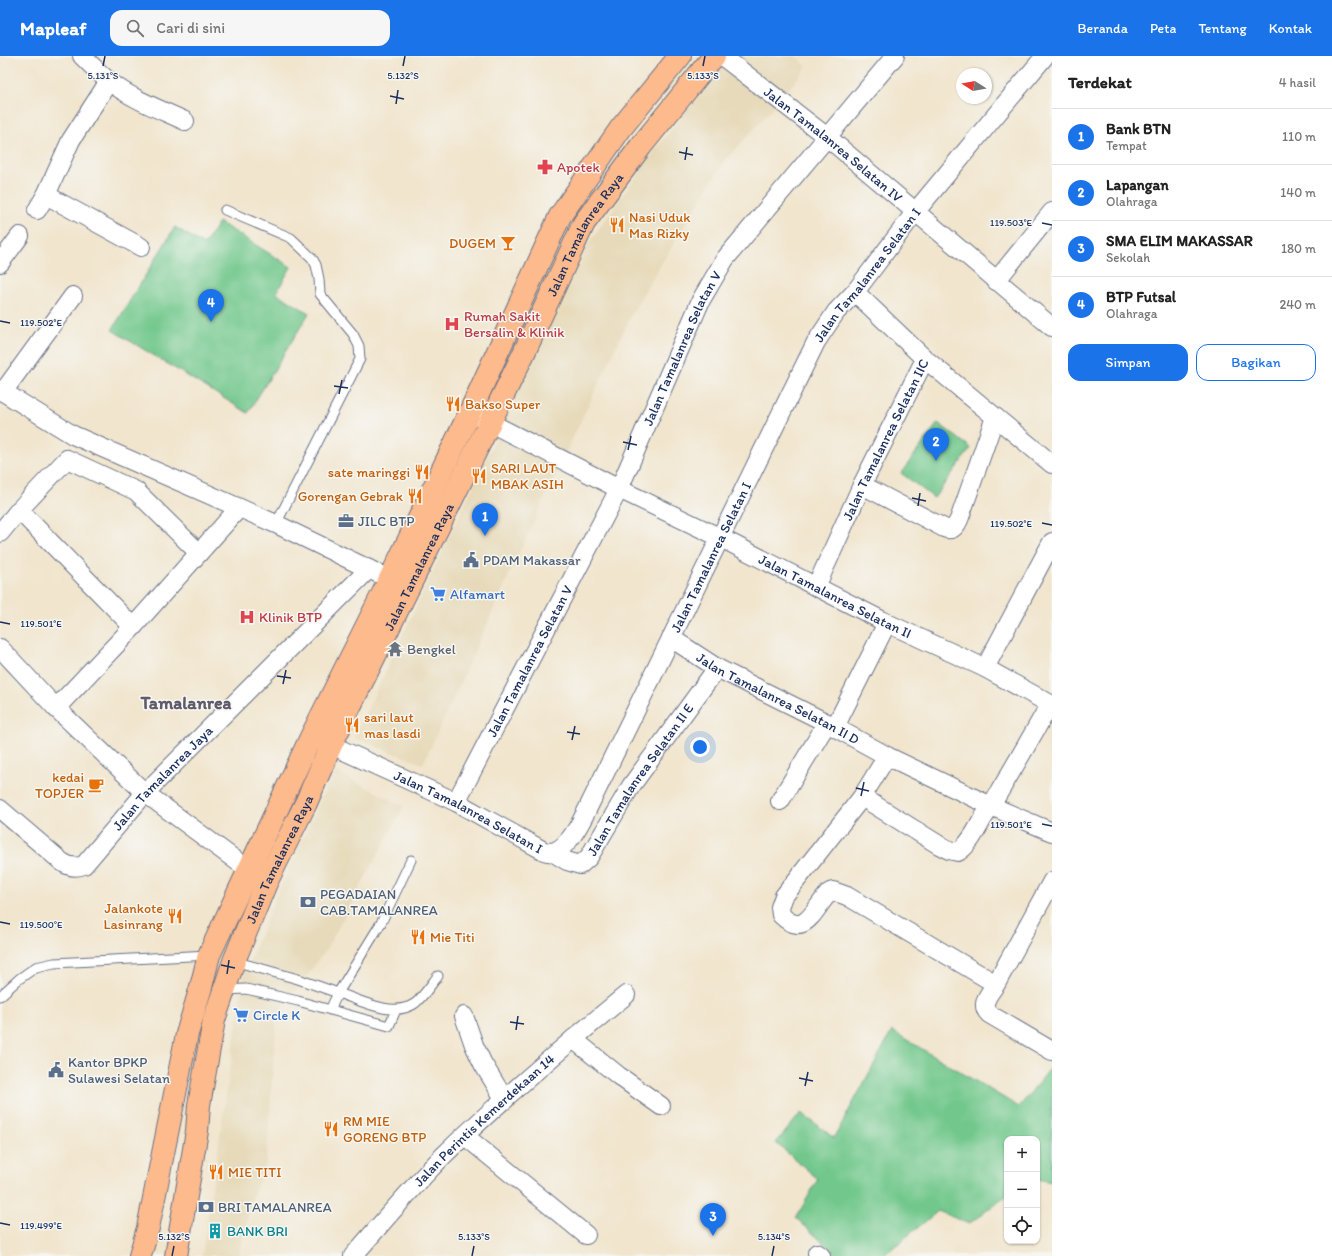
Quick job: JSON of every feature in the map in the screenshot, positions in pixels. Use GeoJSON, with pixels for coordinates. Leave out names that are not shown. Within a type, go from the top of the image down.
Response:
{"type":"FeatureCollection","features":[{"type":"Feature","properties":{"kind":"main road","name":"Jalan Tamalanrea Raya"},"geometry":{"type":"LineString","coordinates":[[140,1256],[148,1228],[187,1034],[209,955],[311,737],[390,579],[470,412],[560,216],[621,128],[680,56]]}},
{"type":"Feature","properties":{"kind":"main road","name":"Jalan Tamalanrea Raya"},"geometry":{"type":"LineString","coordinates":[[176,1256],[197,1131],[199,1105],[206,1061],[214,1020],[234,961],[266,883],[306,803],[331,745],[523,355],[584,223],[641,146],[714,56]]}},
{"type":"Feature","properties":{"kind":"main road"},"geometry":{"type":"LineString","coordinates":[[209,955],[234,961]]}},
{"type":"Feature","properties":{"kind":"street"},"geometry":{"type":"LineString","coordinates":[[82,56],[109,81],[143,102],[185,121]]}},
{"type":"Feature","properties":{"kind":"street","name":"Jalan Tamalanrea Selatan IV"},"geometry":{"type":"LineString","coordinates":[[722,56],[827,137],[1052,327]]}},
{"type":"Feature","properties":{"kind":"street","name":"Jalan Tamalanrea Selatan V"},"geometry":{"type":"LineString","coordinates":[[456,802],[619,489],[701,300],[715,275],[725,259],[895,56]]}},
{"type":"Feature","properties":{"kind":"street","name":"Jalan Tamalanrea Selatan I"},"geometry":{"type":"LineString","coordinates":[[311,737],[456,802],[544,851],[552,852],[560,849],[579,826],[816,342],[836,312],[855,292],[916,211],[1045,56]]}},
{"type":"Feature","properties":{"kind":"street"},"geometry":{"type":"LineString","coordinates":[[109,81],[71,140],[41,202],[141,247]]}},
{"type":"Feature","properties":{"kind":"street"},"geometry":{"type":"LineString","coordinates":[[996,281],[1052,212]]}},
{"type":"Feature","properties":{"kind":"street"},"geometry":{"type":"LineString","coordinates":[[0,263],[20,236]]}},
{"type":"Feature","properties":{"kind":"street","name":"Jalan Tamalanrea Selatan IIC"},"geometry":{"type":"LineString","coordinates":[[816,587],[862,485],[925,359],[855,292]]}},
{"type":"Feature","properties":{"kind":"street"},"geometry":{"type":"LineString","coordinates":[[72,296],[2,391],[73,435],[276,524],[390,579]]}},
{"type":"Feature","properties":{"kind":"street"},"geometry":{"type":"LineString","coordinates":[[925,359],[1052,464]]}},
{"type":"Feature","properties":{"kind":"street","name":"Jalan Tamalanrea Selatan II"},"geometry":{"type":"LineString","coordinates":[[470,412],[619,489],[720,538],[887,623],[985,668],[1051,704]]}},
{"type":"Feature","properties":{"kind":"street"},"geometry":{"type":"LineString","coordinates":[[862,485],[948,530],[953,528],[957,525],[959,520],[995,417]]}},
{"type":"Feature","properties":{"kind":"street"},"geometry":{"type":"LineString","coordinates":[[0,533],[19,510],[67,459],[136,491],[199,553]]}},
{"type":"Feature","properties":{"kind":"street"},"geometry":{"type":"LineString","coordinates":[[56,708],[133,627],[239,508]]}},
{"type":"Feature","properties":{"kind":"street"},"geometry":{"type":"LineString","coordinates":[[19,510],[133,627]]}},
{"type":"Feature","properties":{"kind":"street"},"geometry":{"type":"LineString","coordinates":[[985,668],[1052,542]]}},
{"type":"Feature","properties":{"kind":"street","name":"Jalan Tamalanrea Jaya"},"geometry":{"type":"LineString","coordinates":[[0,809],[66,865],[76,867],[84,864],[145,793],[369,569]]}},
{"type":"Feature","properties":{"kind":"street"},"geometry":{"type":"LineString","coordinates":[[780,801],[831,725],[887,623]]}},
{"type":"Feature","properties":{"kind":"street","name":"Jalan Tamalanrea Selatan II D"},"geometry":{"type":"LineString","coordinates":[[671,638],[717,668],[831,725],[887,756],[991,806],[1052,832]]}},
{"type":"Feature","properties":{"kind":"street"},"geometry":{"type":"LineString","coordinates":[[0,648],[56,708],[145,793],[249,870]]}},
{"type":"Feature","properties":{"kind":"street","name":"Jalan Tamalanrea Selatan II E"},"geometry":{"type":"LineString","coordinates":[[552,852],[567,861],[580,865],[589,857],[631,786],[717,668]]}},
{"type":"Feature","properties":{"kind":"street"},"geometry":{"type":"LineString","coordinates":[[862,797],[939,845],[958,852],[964,848],[991,806],[1051,704]]}},
{"type":"Feature","properties":{"kind":"street"},"geometry":{"type":"LineString","coordinates":[[887,756],[862,797],[784,896],[780,907],[781,915],[794,924],[801,924],[811,918],[830,892],[833,891],[842,894],[996,984]]}},
{"type":"Feature","properties":{"kind":"street"},"geometry":{"type":"LineString","coordinates":[[1052,881],[996,984],[986,999],[985,1008],[986,1012],[1052,1051]]}},
{"type":"Feature","properties":{"kind":"street","name":"Jalan Perintis Kemerdekaan 14"},"geometry":{"type":"LineString","coordinates":[[353,1256],[414,1187],[444,1156],[573,1039],[626,995]]}},
{"type":"Feature","properties":{"kind":"street"},"geometry":{"type":"LineString","coordinates":[[464,1016],[474,1045],[483,1064],[505,1100]]}},
{"type":"Feature","properties":{"kind":"street"},"geometry":{"type":"LineString","coordinates":[[573,1039],[661,1106]]}},
{"type":"Feature","properties":{"kind":"street"},"geometry":{"type":"LineString","coordinates":[[465,1136],[586,1235]]}},
{"type":"Feature","properties":{"kind":"lane"},"geometry":{"type":"LineString","coordinates":[[225,210],[290,238],[312,258],[316,265],[320,294],[353,334],[359,346],[360,359],[276,524]]}},
{"type":"Feature","properties":{"kind":"lane"},"geometry":{"type":"LineString","coordinates":[[330,1010],[338,993],[380,923],[411,860]]}},
{"type":"Feature","properties":{"kind":"lane"},"geometry":{"type":"LineString","coordinates":[[0,996],[19,979],[36,968],[54,963],[209,955]]}},
{"type":"Feature","properties":{"kind":"lane"},"geometry":{"type":"LineString","coordinates":[[234,961],[298,979],[385,1009],[396,1010],[415,1004],[438,976]]}},
{"type":"Feature","properties":{"kind":"lane"},"geometry":{"type":"LineString","coordinates":[[224,990],[246,989],[389,1026],[396,1010]]}},
{"type":"Feature","properties":{"kind":"shaded area"},"geometry":{"type":"Polygon","coordinates":[[[731,56],[796,56],[807,67],[771,110],[723,163],[635,307],[547,492],[423,764],[354,738],[588,244],[658,146],[731,56]]]}},
{"type":"Feature","properties":{"kind":"shaded area"},"geometry":{"type":"Polygon","coordinates":[[[334,771],[404,806],[325,952],[277,1014],[266,1164],[251,1201],[239,1256],[202,1256],[244,975],[272,905],[334,771]]]}},
{"type":"Feature","properties":{"kind":"green space"},"geometry":{"type":"Polygon","coordinates":[[[219,222],[291,267],[276,293],[309,313],[248,413],[112,330],[175,227],[204,245],[219,222]]]}},
{"type":"Feature","properties":{"kind":"green space"},"geometry":{"type":"Polygon","coordinates":[[[938,423],[971,448],[934,498],[901,473],[938,423]]]}},
{"type":"Feature","properties":{"kind":"green space"},"geometry":{"type":"Polygon","coordinates":[[[892,1031],[1019,1107],[1049,1070],[1052,1072],[1052,1182],[1040,1180],[1040,1136],[1004,1136],[1004,1197],[969,1224],[938,1211],[883,1256],[838,1256],[796,1218],[818,1179],[776,1143],[801,1113],[834,1138],[892,1031]]]}},
{"type":"Feature","properties":{"kind":"place","name":"Apotek"},"geometry":{"type":"Point","coordinates":[545,167]}},
{"type":"Feature","properties":{"kind":"place","name":"Nasi Uduk Mas Rizky"},"geometry":{"type":"Point","coordinates":[617,225]}},
{"type":"Feature","properties":{"kind":"place","name":"DUGEM"},"geometry":{"type":"Point","coordinates":[508,243]}},
{"type":"Feature","properties":{"kind":"place","name":"BTP Futsal"},"geometry":{"type":"Point","coordinates":[211,322]}},
{"type":"Feature","properties":{"kind":"place","name":"Rumah Sakit Bersalin & Klinik"},"geometry":{"type":"Point","coordinates":[452,324]}},
{"type":"Feature","properties":{"kind":"place","name":"Bakso Super"},"geometry":{"type":"Point","coordinates":[453,404]}},
{"type":"Feature","properties":{"kind":"place","name":"Lapangan"},"geometry":{"type":"Point","coordinates":[936,461]}},
{"type":"Feature","properties":{"kind":"place","name":"sate maringgi"},"geometry":{"type":"Point","coordinates":[422,472]}},
{"type":"Feature","properties":{"kind":"place","name":"SARI LAUT MBAK ASIH"},"geometry":{"type":"Point","coordinates":[479,476]}},
{"type":"Feature","properties":{"kind":"place","name":"Gorengan Gebrak"},"geometry":{"type":"Point","coordinates":[415,496]}},
{"type":"Feature","properties":{"kind":"place","name":"JILC BTP"},"geometry":{"type":"Point","coordinates":[346,521]}},
{"type":"Feature","properties":{"kind":"place","name":"Bank BTN"},"geometry":{"type":"Point","coordinates":[485,536]}},
{"type":"Feature","properties":{"kind":"place","name":"PDAM Makassar"},"geometry":{"type":"Point","coordinates":[471,560]}},
{"type":"Feature","properties":{"kind":"place","name":"Alfamart"},"geometry":{"type":"Point","coordinates":[438,594]}},
{"type":"Feature","properties":{"kind":"place","name":"Klinik BTP"},"geometry":{"type":"Point","coordinates":[247,617]}},
{"type":"Feature","properties":{"kind":"place","name":"Bengkel"},"geometry":{"type":"Point","coordinates":[395,649]}},
{"type":"Feature","properties":{"kind":"place","name":"sari laut mas lasdi"},"geometry":{"type":"Point","coordinates":[352,725]}},
{"type":"Feature","properties":{"kind":"place","name":"kedai TOPJER"},"geometry":{"type":"Point","coordinates":[96,785]}},
{"type":"Feature","properties":{"kind":"place","name":"PEGADAIAN CAB.TAMALANREA"},"geometry":{"type":"Point","coordinates":[308,902]}},
{"type":"Feature","properties":{"kind":"place","name":"Jalankote Lasinrang"},"geometry":{"type":"Point","coordinates":[175,916]}},
{"type":"Feature","properties":{"kind":"place","name":"Mie Titi"},"geometry":{"type":"Point","coordinates":[418,937]}},
{"type":"Feature","properties":{"kind":"place","name":"Circle K"},"geometry":{"type":"Point","coordinates":[241,1015]}},
{"type":"Feature","properties":{"kind":"place","name":"Kantor BPKP Sulawesi Selatan"},"geometry":{"type":"Point","coordinates":[56,1070]}},
{"type":"Feature","properties":{"kind":"place","name":"RM MIE GORENG BTP"},"geometry":{"type":"Point","coordinates":[331,1129]}},
{"type":"Feature","properties":{"kind":"place","name":"MIE TITI"},"geometry":{"type":"Point","coordinates":[216,1172]}},
{"type":"Feature","properties":{"kind":"place","name":"BRI TAMALANREA"},"geometry":{"type":"Point","coordinates":[206,1207]}},
{"type":"Feature","properties":{"kind":"place","name":"BANK BRI"},"geometry":{"type":"Point","coordinates":[215,1231]}},
{"type":"Feature","properties":{"kind":"place","name":"SMA ELIM MAKASSAR"},"geometry":{"type":"Point","coordinates":[713,1236]}},
{"type":"Feature","properties":{"kind":"district","name":"Tamalanrea"},"geometry":{"type":"Point","coordinates":[186,703]}}]}
